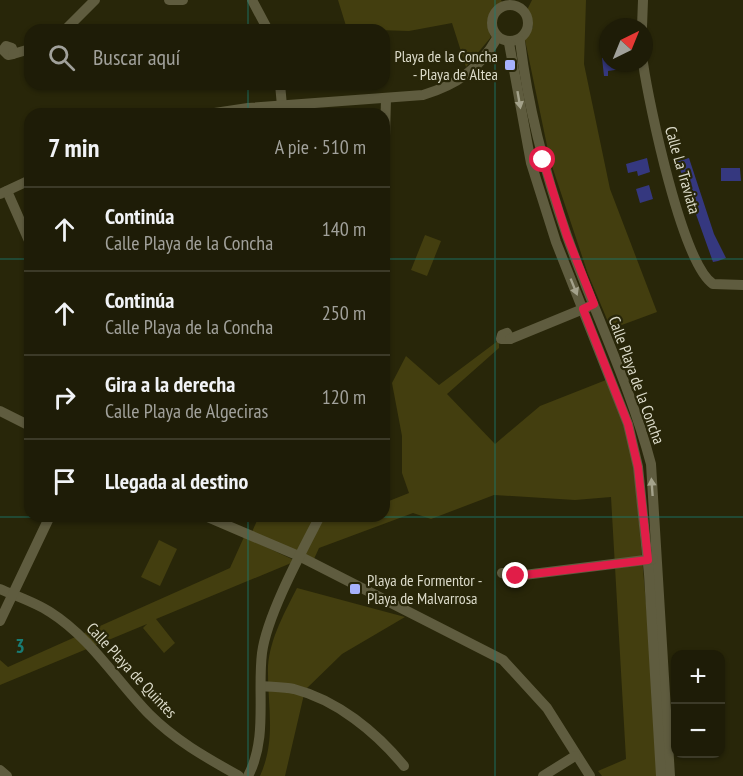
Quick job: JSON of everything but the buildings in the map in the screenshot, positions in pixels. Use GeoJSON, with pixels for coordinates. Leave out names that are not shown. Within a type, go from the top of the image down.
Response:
{"type":"FeatureCollection","features":[{"type":"Feature","properties":{"kind":"street"},"geometry":{"type":"LineString","coordinates":[[71,24],[95,0]]}},
{"type":"Feature","properties":{"kind":"street"},"geometry":{"type":"LineString","coordinates":[[169,0],[183,0]]}},
{"type":"Feature","properties":{"kind":"street"},"geometry":{"type":"LineString","coordinates":[[252,0],[265,24]]}},
{"type":"Feature","properties":{"kind":"street"},"geometry":{"type":"LineString","coordinates":[[642,18],[643,0]]}},
{"type":"Feature","properties":{"kind":"street"},"geometry":{"type":"LineString","coordinates":[[511,2],[525,5],[528,27],[514,42],[497,38],[491,22],[499,7],[511,2]]}},
{"type":"Feature","properties":{"kind":"street"},"geometry":{"type":"LineString","coordinates":[[268,108],[423,95],[450,87],[476,66],[497,38]]}},
{"type":"Feature","properties":{"kind":"street","name":"Calle Playa de la Concha"},"geometry":{"type":"LineString","coordinates":[[514,42],[543,160],[567,236],[639,420],[651,464],[661,776]]}},
{"type":"Feature","properties":{"kind":"street","name":"Calle Playa de la Concha"},"geometry":{"type":"LineString","coordinates":[[514,42],[531,163],[556,242],[628,424],[638,467],[653,559],[670,776]]}},
{"type":"Feature","properties":{"kind":"street"},"geometry":{"type":"LineString","coordinates":[[13,54],[24,51]]}},
{"type":"Feature","properties":{"kind":"street","name":"Calle La Traviata"},"geometry":{"type":"LineString","coordinates":[[645,72],[669,183],[692,251],[709,281],[718,285],[743,285]]}},
{"type":"Feature","properties":{"kind":"street"},"geometry":{"type":"LineString","coordinates":[[281,90],[282,106]]}},
{"type":"Feature","properties":{"kind":"street"},"geometry":{"type":"LineString","coordinates":[[386,99],[386,108]]}},
{"type":"Feature","properties":{"kind":"street"},"geometry":{"type":"LineString","coordinates":[[24,183],[4,192],[24,231]]}},
{"type":"Feature","properties":{"kind":"street"},"geometry":{"type":"LineString","coordinates":[[510,339],[594,304]]}},
{"type":"Feature","properties":{"kind":"street"},"geometry":{"type":"LineString","coordinates":[[0,411],[24,423]]}},
{"type":"Feature","properties":{"kind":"street"},"geometry":{"type":"LineString","coordinates":[[0,621],[47,522]]}},
{"type":"Feature","properties":{"kind":"street"},"geometry":{"type":"LineString","coordinates":[[220,522],[299,556],[503,660],[547,708],[575,756],[590,776]]}},
{"type":"Feature","properties":{"kind":"street"},"geometry":{"type":"LineString","coordinates":[[248,776],[261,734],[262,651],[270,625],[299,556],[317,522]]}},
{"type":"Feature","properties":{"kind":"street"},"geometry":{"type":"LineString","coordinates":[[502,573],[516,576],[653,559]]}},
{"type":"Feature","properties":{"kind":"street","name":"Calle Playa de Quintes"},"geometry":{"type":"LineString","coordinates":[[0,589],[50,612],[81,636],[149,713],[176,738],[203,757],[239,776]]}},
{"type":"Feature","properties":{"kind":"street"},"geometry":{"type":"LineString","coordinates":[[261,686],[293,689],[325,702],[370,730],[404,766]]}},
{"type":"Feature","properties":{"kind":"street"},"geometry":{"type":"LineString","coordinates":[[543,776],[575,756]]}},
{"type":"Feature","properties":{"kind":"street"},"geometry":{"type":"LineString","coordinates":[[0,770],[7,776]]}},
{"type":"Feature","properties":{"kind":"shaded area"},"geometry":{"type":"Polygon","coordinates":[[[338,0],[501,0],[502,2],[490,13],[488,26],[491,37],[466,67],[452,23],[409,31],[390,30],[390,24],[345,24],[338,0]]]}},
{"type":"Feature","properties":{"kind":"shaded area"},"geometry":{"type":"Polygon","coordinates":[[[532,0],[586,0],[584,64],[610,189],[657,312],[611,329],[588,274],[550,160],[525,40],[533,27],[527,10],[532,0]]]}},
{"type":"Feature","properties":{"kind":"shaded area"},"geometry":{"type":"Polygon","coordinates":[[[425,235],[441,241],[427,276],[411,270],[425,235]]]}},
{"type":"Feature","properties":{"kind":"shaded area"},"geometry":{"type":"Polygon","coordinates":[[[499,340],[499,348],[447,394],[495,444],[540,406],[606,380],[626,431],[634,468],[650,648],[658,776],[602,776],[598,771],[626,759],[611,497],[575,500],[494,495],[431,519],[413,513],[390,522],[390,501],[409,493],[402,473],[402,436],[392,383],[406,356],[439,385],[499,340]]]}},
{"type":"Feature","properties":{"kind":"shaded area"},"geometry":{"type":"Polygon","coordinates":[[[256,522],[389,522],[319,548],[314,559],[252,532],[256,522]]]}},
{"type":"Feature","properties":{"kind":"shaded area"},"geometry":{"type":"Polygon","coordinates":[[[244,537],[296,561],[156,619],[175,643],[164,653],[143,628],[147,624],[0,685],[0,660],[8,667],[230,568],[244,537]]]}},
{"type":"Feature","properties":{"kind":"shaded area"},"geometry":{"type":"Polygon","coordinates":[[[159,540],[177,549],[160,586],[141,577],[159,540]]]}},
{"type":"Feature","properties":{"kind":"shaded area"},"geometry":{"type":"Polygon","coordinates":[[[297,588],[405,617],[342,654],[305,690],[285,776],[260,776],[270,735],[269,656],[279,626],[297,588]]]}},
{"type":"Feature","properties":{"kind":"place","name":"Playa de la Concha - Playa de Altea"},"geometry":{"type":"Point","coordinates":[510,65]}},
{"type":"Feature","properties":{"kind":"place","name":"Playa de Formentor - Playa de Malvarrosa"},"geometry":{"type":"Point","coordinates":[355,589]}},
{"type":"Feature","properties":{"kind":"route"},"geometry":{"type":"LineString","coordinates":[[516,576],[648,560],[638,467],[628,424],[583,309],[594,304],[567,236],[543,160]]}}]}
